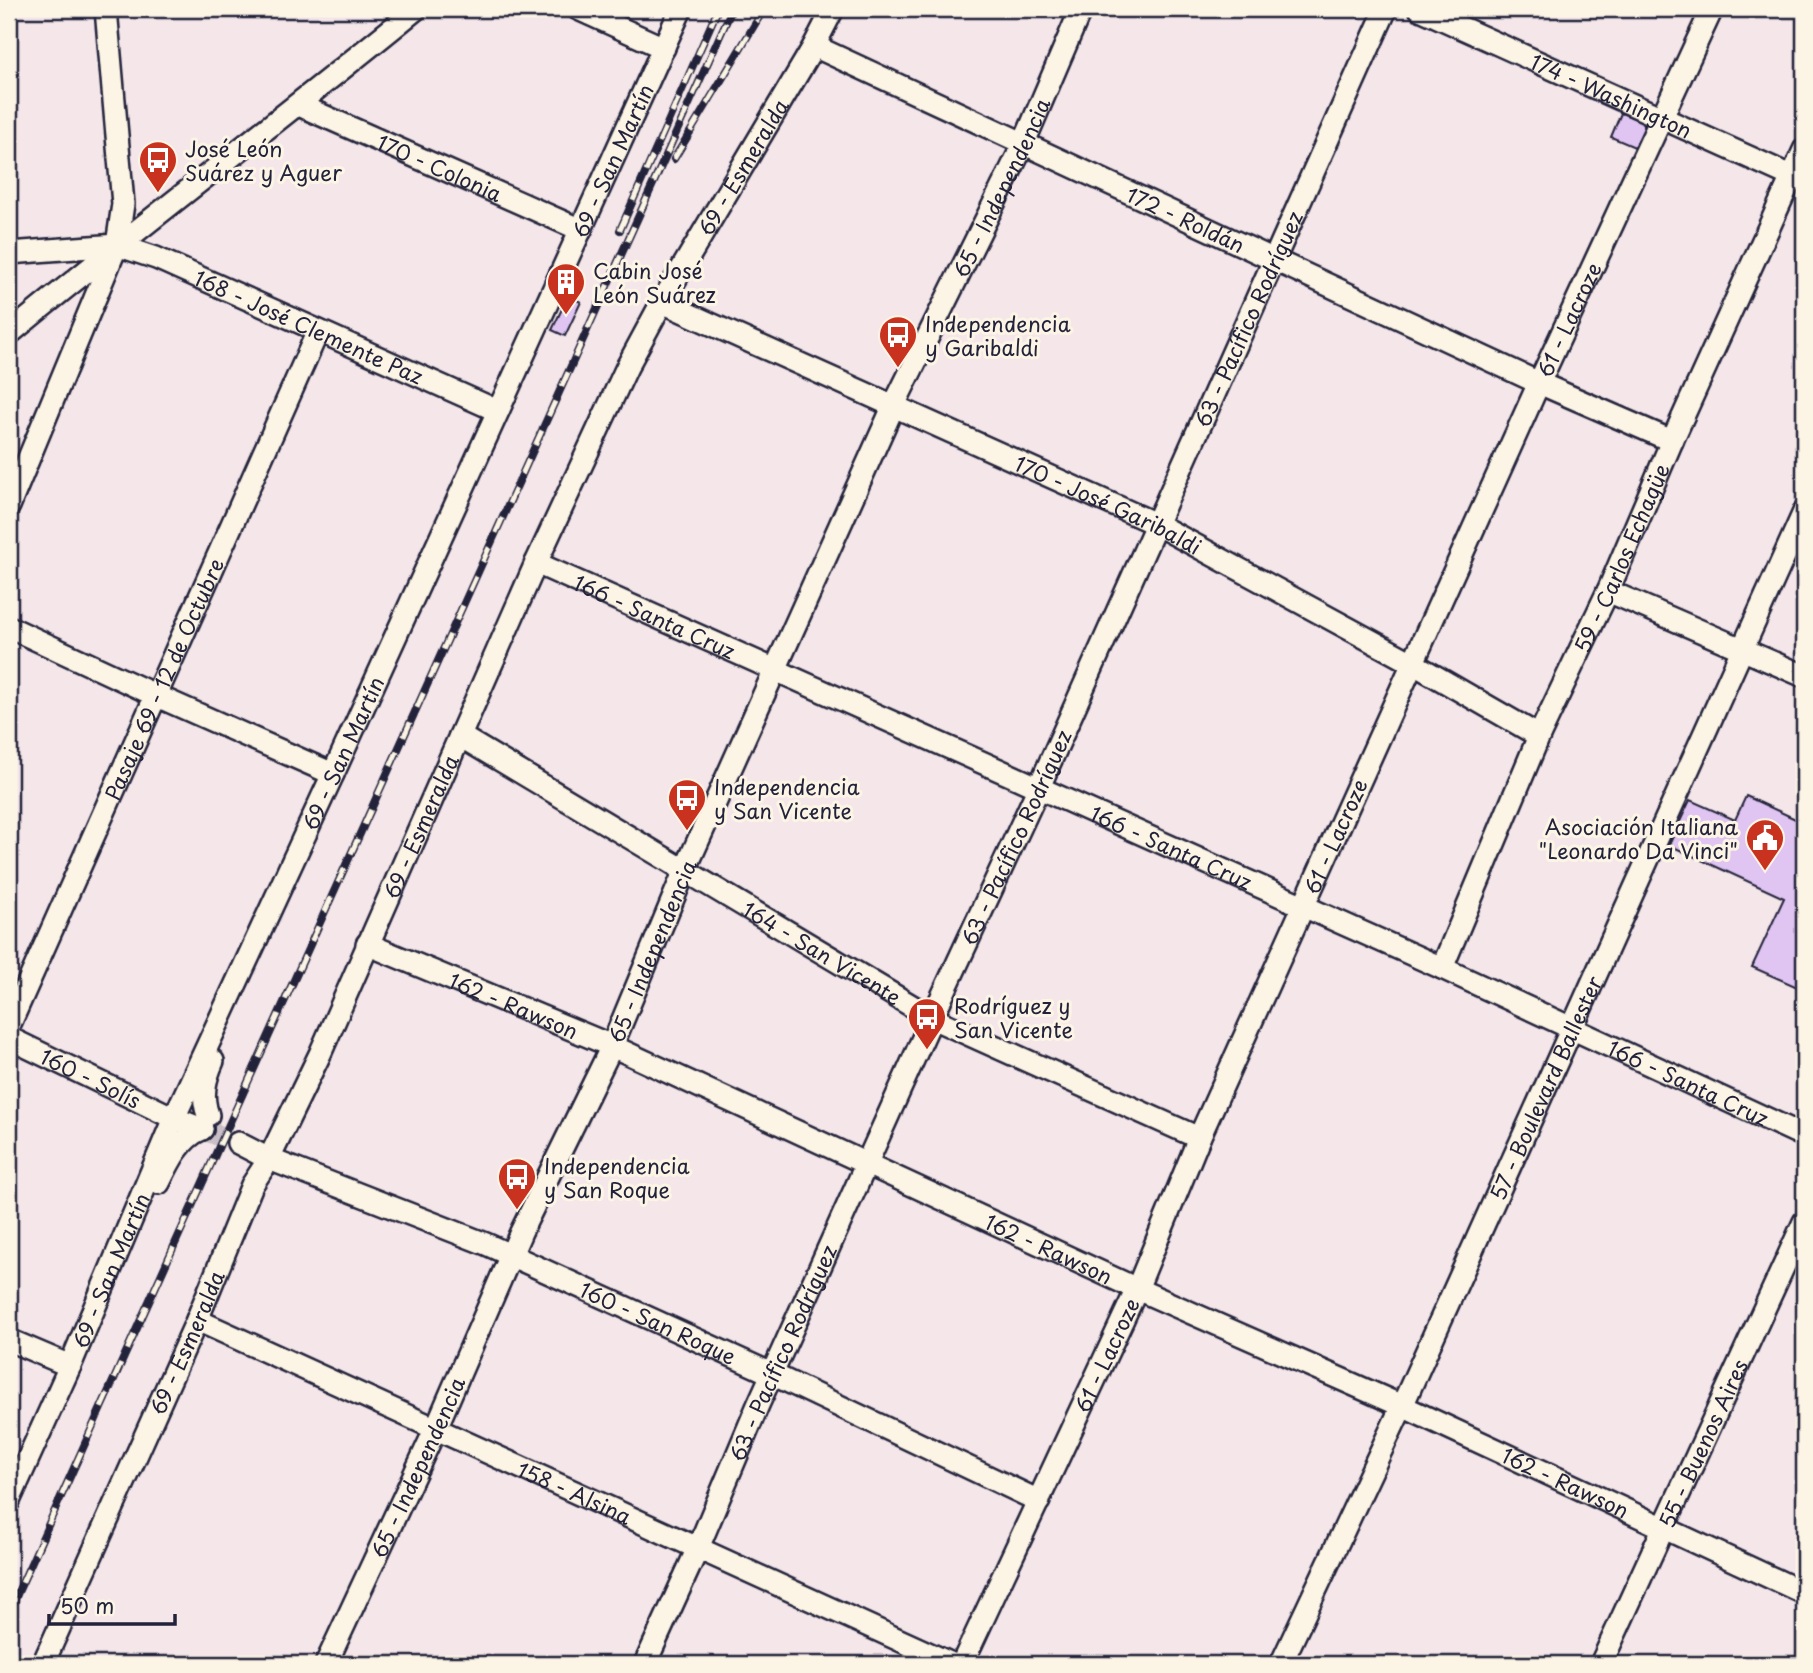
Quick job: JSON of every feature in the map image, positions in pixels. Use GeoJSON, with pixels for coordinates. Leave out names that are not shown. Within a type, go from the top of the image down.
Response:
{"type":"FeatureCollection","features":[{"type":"Feature","properties":{"kind":"street"},"geometry":{"type":"LineString","coordinates":[[9,506],[117,245],[123,204],[106,9]]}},
{"type":"Feature","properties":{"kind":"street"},"geometry":{"type":"LineString","coordinates":[[9,334],[117,245],[299,105],[416,9]]}},
{"type":"Feature","properties":{"kind":"street"},"geometry":{"type":"LineString","coordinates":[[578,9],[663,48]]}},
{"type":"Feature","properties":{"kind":"street","name":"69 - San Martín"},"geometry":{"type":"LineString","coordinates":[[9,1501],[70,1366],[174,1118],[681,9]]}},
{"type":"Feature","properties":{"kind":"street","name":"69 - Esmeralda"},"geometry":{"type":"LineString","coordinates":[[43,1664],[197,1320],[252,1185],[269,1159],[320,1054],[536,563],[628,367],[662,302],[814,46],[833,9]]}},
{"type":"Feature","properties":{"kind":"street","name":"65 - Independencia"},"geometry":{"type":"LineString","coordinates":[[327,1664],[436,1428],[511,1256],[612,1046],[685,870],[894,405],[1023,145],[1080,9]]}},
{"type":"Feature","properties":{"kind":"street","name":"63 - Pacífico Rodríguez"},"geometry":{"type":"LineString","coordinates":[[645,1664],[772,1374],[1039,786],[1386,9]]}},
{"type":"Feature","properties":{"kind":"street","name":"174 - Washington"},"geometry":{"type":"LineString","coordinates":[[1420,9],[1798,180]]}},
{"type":"Feature","properties":{"kind":"street","name":"61 - Lacroze"},"geometry":{"type":"LineString","coordinates":[[962,1664],[1137,1289],[1199,1138],[1539,383],[1712,9]]}},
{"type":"Feature","properties":{"kind":"street","name":"172 - Roldán"},"geometry":{"type":"LineString","coordinates":[[814,46],[1539,383],[1672,441]]}},
{"type":"Feature","properties":{"kind":"street","name":"170 - Colonia"},"geometry":{"type":"LineString","coordinates":[[299,105],[581,230]]}},
{"type":"Feature","properties":{"kind":"street","name":"59 - Carlos Echagüe"},"geometry":{"type":"LineString","coordinates":[[1442,968],[1539,736],[1608,591],[1672,441],[1798,180],[1804,150]]}},
{"type":"Feature","properties":{"kind":"street"},"geometry":{"type":"LineString","coordinates":[[9,253],[117,245]]}},
{"type":"Feature","properties":{"kind":"street","name":"168 - José Clemente Paz"},"geometry":{"type":"LineString","coordinates":[[117,245],[156,258],[498,411]]}},
{"type":"Feature","properties":{"kind":"street","name":"170 - José Garibaldi"},"geometry":{"type":"LineString","coordinates":[[662,302],[1156,524],[1414,664],[1539,736]]}},
{"type":"Feature","properties":{"kind":"street","name":"Pasaje 69 - 12 de Octubre"},"geometry":{"type":"LineString","coordinates":[[9,1026],[318,331]]}},
{"type":"Feature","properties":{"kind":"street","name":"57 - Boulevard Ballester"},"geometry":{"type":"LineString","coordinates":[[1281,1664],[1402,1406],[1804,512]]}},
{"type":"Feature","properties":{"kind":"street","name":"166 - Santa Cruz"},"geometry":{"type":"LineString","coordinates":[[536,563],[1442,968],[1804,1136]]}},
{"type":"Feature","properties":{"kind":"street"},"geometry":{"type":"LineString","coordinates":[[1608,591],[1804,676]]}},
{"type":"Feature","properties":{"kind":"street"},"geometry":{"type":"LineString","coordinates":[[9,626],[157,696],[333,774]]}},
{"type":"Feature","properties":{"kind":"street","name":"164 - San Vicente"},"geometry":{"type":"LineString","coordinates":[[460,736],[932,1018],[1199,1138]]}},
{"type":"Feature","properties":{"kind":"street","name":"162 - Rawson"},"geometry":{"type":"LineString","coordinates":[[367,944],[612,1046],[1137,1289],[1402,1406],[1804,1593]]}},
{"type":"Feature","properties":{"kind":"street"},"geometry":{"type":"LineString","coordinates":[[128,1226],[145,1214],[163,1174],[182,1143],[205,1122],[202,1101],[207,1074],[224,1031],[227,1002]]}},
{"type":"Feature","properties":{"kind":"street","name":"160 - Solís"},"geometry":{"type":"LineString","coordinates":[[9,1038],[174,1118],[205,1122]]}},
{"type":"Feature","properties":{"kind":"street","name":"160 - San Roque"},"geometry":{"type":"LineString","coordinates":[[320,1054],[300,1069],[278,1121],[267,1133],[240,1138],[269,1159],[511,1256],[772,1374],[1039,1501]]}},
{"type":"Feature","properties":{"kind":"street","name":"55 - Buenos Aires"},"geometry":{"type":"LineString","coordinates":[[1601,1664],[1804,1222]]}},
{"type":"Feature","properties":{"kind":"street","name":"158 - Alsina"},"geometry":{"type":"LineString","coordinates":[[197,1320],[951,1664]]}},
{"type":"Feature","properties":{"kind":"street"},"geometry":{"type":"LineString","coordinates":[[9,1340],[70,1366]]}},
{"type":"Feature","properties":{"kind":"building"},"geometry":{"type":"Polygon","coordinates":[[[1621,113],[1643,121],[1645,131],[1637,148],[1611,137],[1621,113]]]}},
{"type":"Feature","properties":{"kind":"building","name":"Cabin José León Suárez"},"geometry":{"type":"Polygon","coordinates":[[[568,296],[581,302],[565,336],[552,330],[568,296]]]}},
{"type":"Feature","properties":{"kind":"building","name":"Asociación Italiana \"Leonardo Da Vinci\""},"geometry":{"type":"Polygon","coordinates":[[[1746,796],[1804,823],[1804,990],[1752,967],[1784,898],[1669,845],[1690,800],[1735,820],[1746,796]]]}},
{"type":"Feature","properties":{"kind":"tunnel"},"geometry":{"type":"LineString","coordinates":[[202,1129],[238,1143]]}},
{"type":"Feature","properties":{"kind":"railway"},"geometry":{"type":"LineString","coordinates":[[620,230],[718,9]]}},
{"type":"Feature","properties":{"kind":"railway"},"geometry":{"type":"LineString","coordinates":[[9,1612],[732,9]]}},
{"type":"Feature","properties":{"kind":"railway"},"geometry":{"type":"LineString","coordinates":[[674,159],[764,9]]}},
{"type":"Feature","properties":{"kind":"place","name":"José León Suárez y Aguer"},"geometry":{"type":"Point","coordinates":[158,194]}},
{"type":"Feature","properties":{"kind":"place","name":"Cabin José León Suárez"},"geometry":{"type":"Point","coordinates":[566,316]}},
{"type":"Feature","properties":{"kind":"place","name":"Independencia y Garibaldi"},"geometry":{"type":"Point","coordinates":[898,369]}},
{"type":"Feature","properties":{"kind":"place","name":"Independencia y San Vicente"},"geometry":{"type":"Point","coordinates":[687,832]}},
{"type":"Feature","properties":{"kind":"place","name":"Asociación Italiana \"Leonardo Da Vinci\""},"geometry":{"type":"Point","coordinates":[1765,872]}},
{"type":"Feature","properties":{"kind":"place","name":"Rodríguez y San Vicente"},"geometry":{"type":"Point","coordinates":[927,1051]}},
{"type":"Feature","properties":{"kind":"place","name":"Independencia y San Roque"},"geometry":{"type":"Point","coordinates":[517,1211]}}]}
